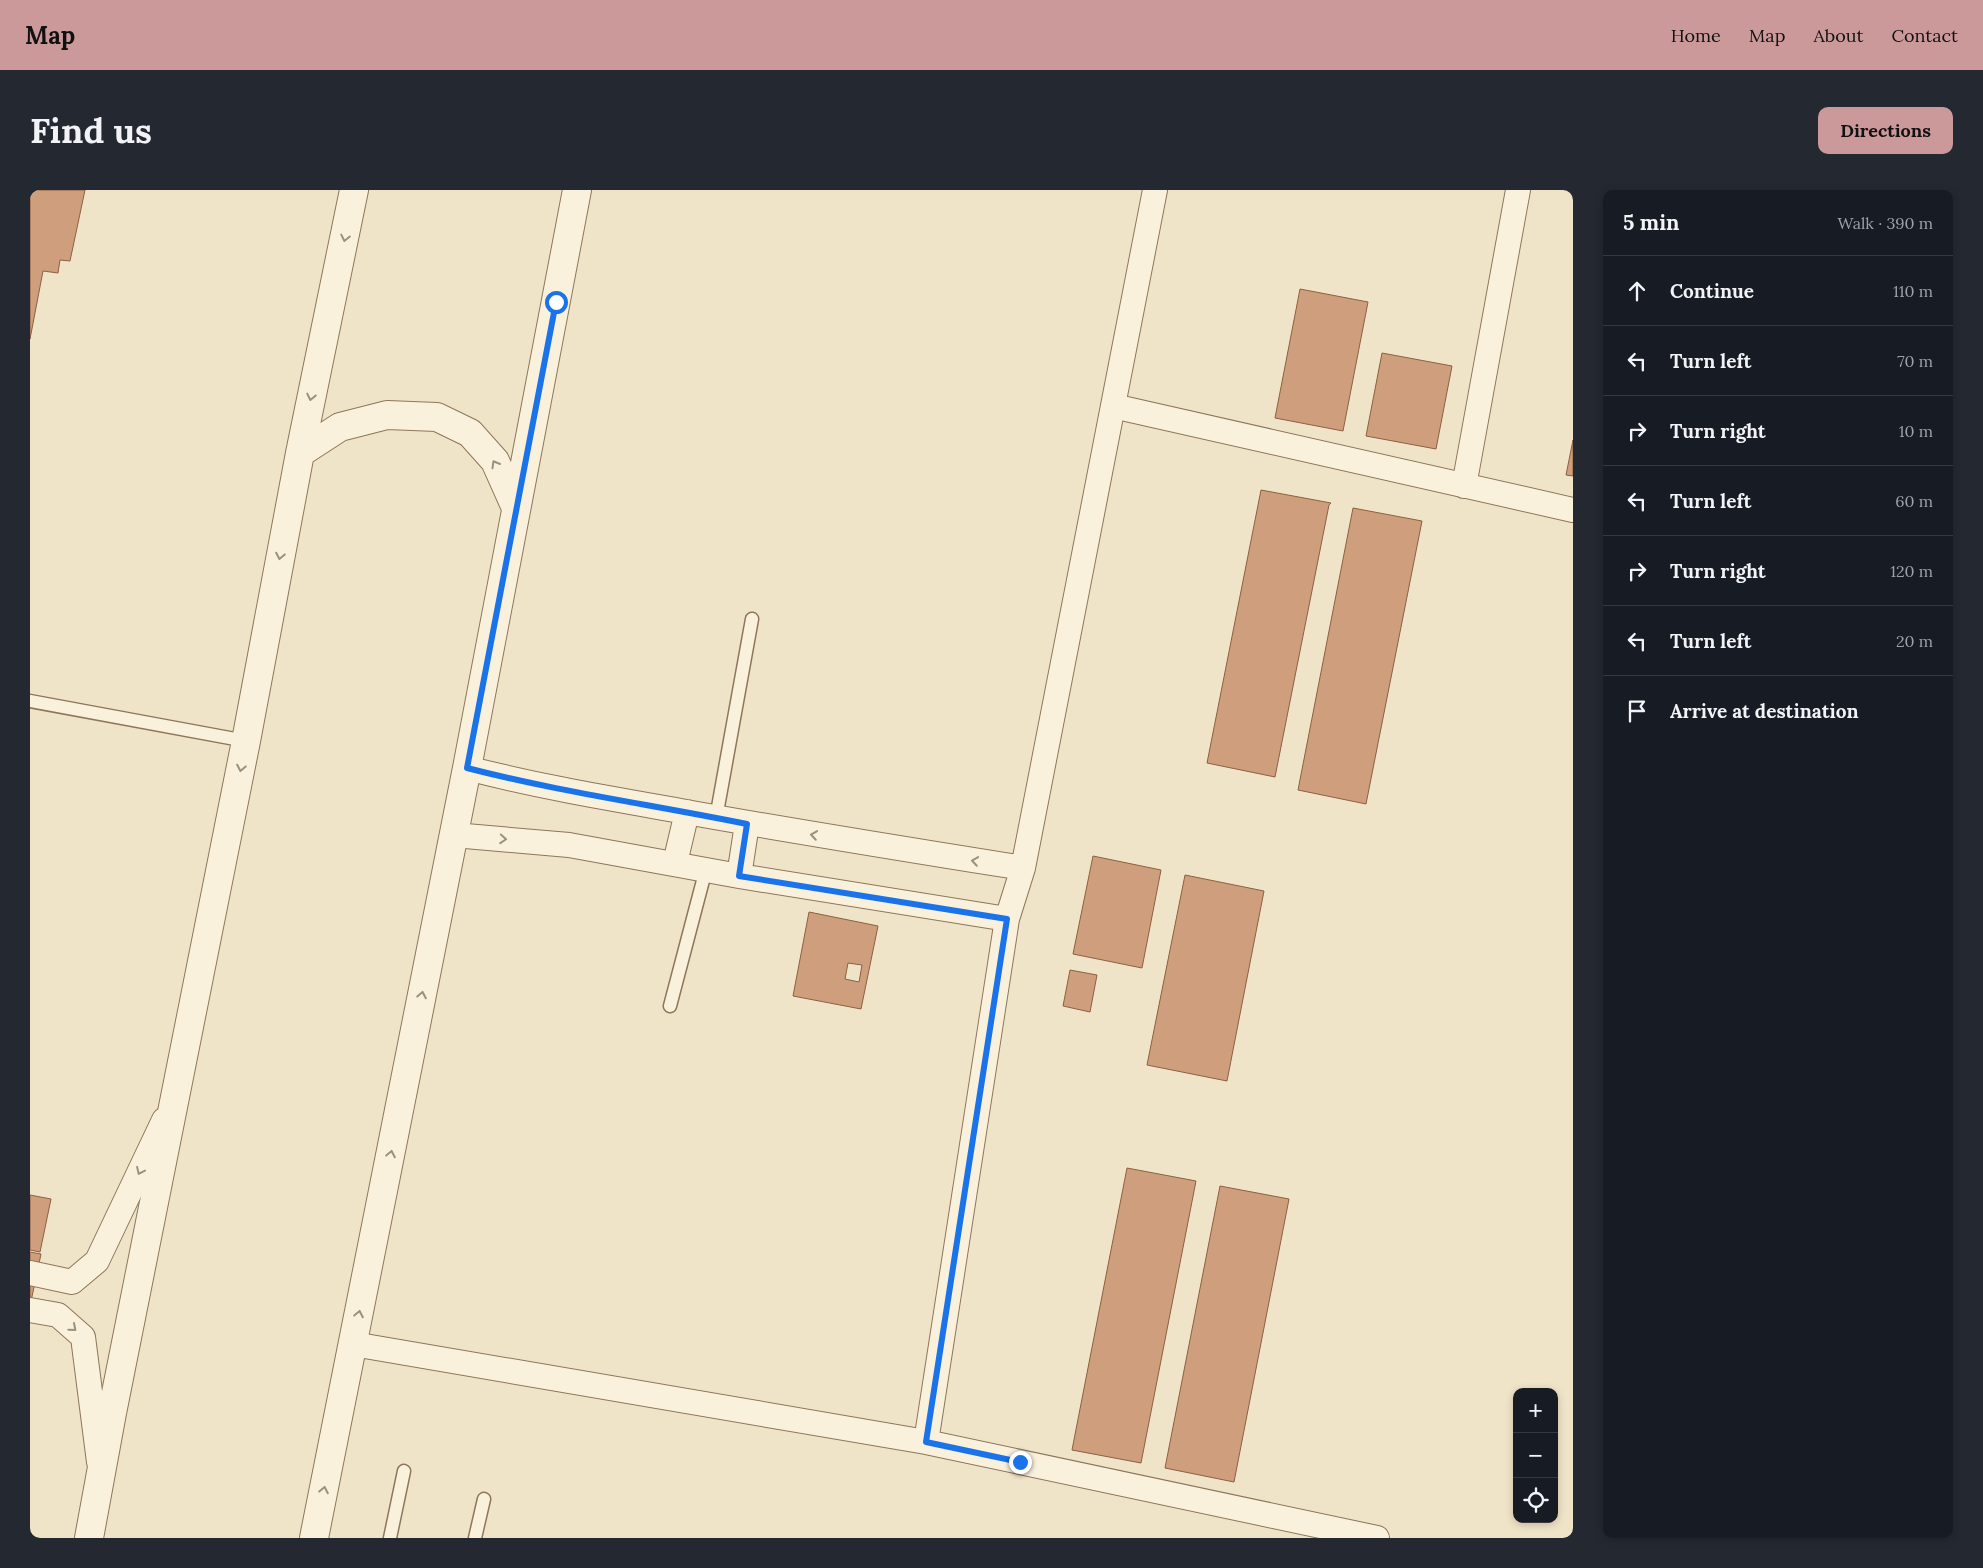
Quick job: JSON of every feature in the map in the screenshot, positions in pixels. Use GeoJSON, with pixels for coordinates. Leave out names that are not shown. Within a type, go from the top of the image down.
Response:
{"type":"FeatureCollection","features":[{"type":"Feature","properties":{"kind":"street"},"geometry":{"type":"LineString","coordinates":[[89,1538],[246,741],[300,453],[354,190]]}},
{"type":"Feature","properties":{"kind":"street"},"geometry":{"type":"LineString","coordinates":[[314,1538],[454,835],[578,190]]}},
{"type":"Feature","properties":{"kind":"street"},"geometry":{"type":"LineString","coordinates":[[926,1442],[1007,919],[1023,868],[1155,190]]}},
{"type":"Feature","properties":{"kind":"street"},"geometry":{"type":"LineString","coordinates":[[1464,486],[1518,190]]}},
{"type":"Feature","properties":{"kind":"street"},"geometry":{"type":"LineString","coordinates":[[1113,406],[1573,510]]}},
{"type":"Feature","properties":{"kind":"street"},"geometry":{"type":"LineString","coordinates":[[300,453],[340,427],[377,417],[387,415],[437,417],[470,433],[495,461],[516,508]]}},
{"type":"Feature","properties":{"kind":"street"},"geometry":{"type":"LineString","coordinates":[[467,768],[575,793],[747,824],[1023,868]]}},
{"type":"Feature","properties":{"kind":"street"},"geometry":{"type":"LineString","coordinates":[[675,863],[686,812]]}},
{"type":"Feature","properties":{"kind":"street"},"geometry":{"type":"LineString","coordinates":[[739,876],[747,824]]}},
{"type":"Feature","properties":{"kind":"street"},"geometry":{"type":"LineString","coordinates":[[454,835],[569,845],[739,876],[1007,919]]}},
{"type":"Feature","properties":{"kind":"street"},"geometry":{"type":"LineString","coordinates":[[30,1273],[72,1282],[97,1261],[176,1096]]}},
{"type":"Feature","properties":{"kind":"street"},"geometry":{"type":"LineString","coordinates":[[30,1310],[58,1315],[83,1337],[101,1478]]}},
{"type":"Feature","properties":{"kind":"street"},"geometry":{"type":"LineString","coordinates":[[353,1344],[926,1442],[1377,1538]]}},
{"type":"Feature","properties":{"kind":"lane"},"geometry":{"type":"LineString","coordinates":[[716,818],[752,619]]}},
{"type":"Feature","properties":{"kind":"lane"},"geometry":{"type":"LineString","coordinates":[[30,701],[246,741]]}},
{"type":"Feature","properties":{"kind":"lane"},"geometry":{"type":"LineString","coordinates":[[670,1006],[706,869]]}},
{"type":"Feature","properties":{"kind":"lane"},"geometry":{"type":"LineString","coordinates":[[390,1538],[404,1471]]}},
{"type":"Feature","properties":{"kind":"lane"},"geometry":{"type":"LineString","coordinates":[[475,1538],[484,1499]]}},
{"type":"Feature","properties":{"kind":"building"},"geometry":{"type":"Polygon","coordinates":[[[30,190],[85,190],[70,261],[60,260],[58,273],[43,271],[30,339],[30,190]]]}},
{"type":"Feature","properties":{"kind":"building"},"geometry":{"type":"Polygon","coordinates":[[[1300,289],[1368,302],[1343,431],[1275,418],[1300,289]]]}},
{"type":"Feature","properties":{"kind":"building"},"geometry":{"type":"Polygon","coordinates":[[[1382,353],[1452,366],[1436,449],[1366,436],[1382,353]]]}},
{"type":"Feature","properties":{"kind":"building"},"geometry":{"type":"Polygon","coordinates":[[[1573,440],[1573,476],[1566,475],[1573,440]]]}},
{"type":"Feature","properties":{"kind":"building"},"geometry":{"type":"Polygon","coordinates":[[[1261,490],[1331,503],[1329,505],[1275,777],[1207,763],[1261,490]]]}},
{"type":"Feature","properties":{"kind":"building"},"geometry":{"type":"Polygon","coordinates":[[[1353,508],[1422,521],[1366,804],[1298,790],[1353,508]]]}},
{"type":"Feature","properties":{"kind":"building"},"geometry":{"type":"Polygon","coordinates":[[[1093,856],[1161,870],[1142,968],[1073,954],[1093,856]]]}},
{"type":"Feature","properties":{"kind":"building"},"geometry":{"type":"Polygon","coordinates":[[[1185,875],[1264,891],[1227,1081],[1147,1065],[1185,875]]]}},
{"type":"Feature","properties":{"kind":"building"},"geometry":{"type":"Polygon","coordinates":[[[809,912],[878,926],[861,1009],[793,996],[809,912]],[[848,963],[845,979],[859,982],[862,965],[848,963]]]}},
{"type":"Feature","properties":{"kind":"building"},"geometry":{"type":"Polygon","coordinates":[[[1070,970],[1097,975],[1090,1012],[1063,1006],[1070,970]]]}},
{"type":"Feature","properties":{"kind":"building"},"geometry":{"type":"Polygon","coordinates":[[[1127,1168],[1196,1181],[1141,1463],[1072,1450],[1127,1168]]]}},
{"type":"Feature","properties":{"kind":"building"},"geometry":{"type":"Polygon","coordinates":[[[1220,1186],[1289,1199],[1234,1482],[1165,1468],[1220,1186]]]}},
{"type":"Feature","properties":{"kind":"building"},"geometry":{"type":"Polygon","coordinates":[[[30,1195],[51,1199],[40,1252],[30,1250],[30,1195]]]}},
{"type":"Feature","properties":{"kind":"building"},"geometry":{"type":"Polygon","coordinates":[[[30,1252],[41,1254],[30,1306],[30,1252]]]}},
{"type":"Feature","properties":{"kind":"route"},"geometry":{"type":"LineString","coordinates":[[556,302],[467,768],[584,795],[747,824],[739,876],[1007,919],[926,1442],[1020,1462]]}}]}
